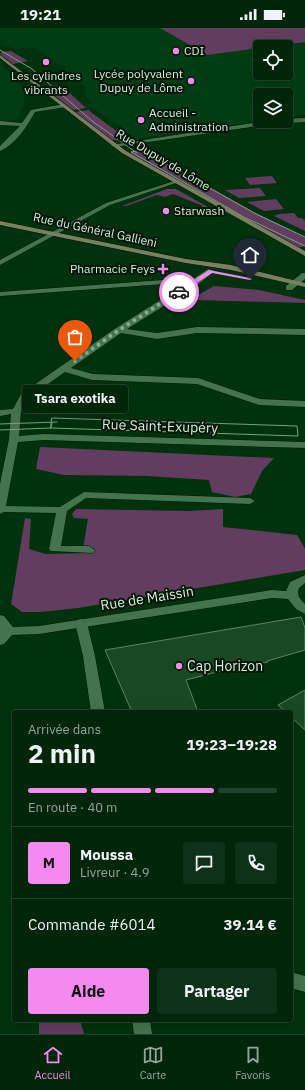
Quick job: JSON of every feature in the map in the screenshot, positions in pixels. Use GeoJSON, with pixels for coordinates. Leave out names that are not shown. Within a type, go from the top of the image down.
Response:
{"type":"FeatureCollection","features":[{"type":"Feature","properties":{"kind":"main road","name":"Rue Dupuy de Lôme"},"geometry":{"type":"LineString","coordinates":[[0,56],[114,146],[305,254]]}},
{"type":"Feature","properties":{"kind":"main road","name":"Rue du Général Gallieni"},"geometry":{"type":"LineString","coordinates":[[0,223],[186,261],[200,262],[292,285],[305,292]]}},
{"type":"Feature","properties":{"kind":"main road","name":"Rue du Général Gallieni"},"geometry":{"type":"LineString","coordinates":[[186,261],[211,271],[292,285],[305,285]]}},
{"type":"Feature","properties":{"kind":"street"},"geometry":{"type":"LineString","coordinates":[[0,149],[10,143],[25,125],[33,111],[64,106]]}},
{"type":"Feature","properties":{"kind":"street"},"geometry":{"type":"LineString","coordinates":[[114,146],[271,122],[305,120]]}},
{"type":"Feature","properties":{"kind":"street"},"geometry":{"type":"LineString","coordinates":[[0,123],[25,125]]}},
{"type":"Feature","properties":{"kind":"street"},"geometry":{"type":"LineString","coordinates":[[0,264],[108,204],[176,182]]}},
{"type":"Feature","properties":{"kind":"street"},"geometry":{"type":"LineString","coordinates":[[211,271],[193,284],[119,330],[24,396],[16,411],[14,439],[0,510],[62,510],[84,495],[250,501]]}},
{"type":"Feature","properties":{"kind":"street"},"geometry":{"type":"LineString","coordinates":[[292,285],[305,275]]}},
{"type":"Feature","properties":{"kind":"street"},"geometry":{"type":"LineString","coordinates":[[0,294],[177,281],[193,284]]}},
{"type":"Feature","properties":{"kind":"street"},"geometry":{"type":"LineString","coordinates":[[119,330],[157,336],[197,330],[305,332]]}},
{"type":"Feature","properties":{"kind":"street"},"geometry":{"type":"LineString","coordinates":[[64,368],[92,377],[198,381],[217,389],[259,402],[305,404]]}},
{"type":"Feature","properties":{"kind":"street"},"geometry":{"type":"LineString","coordinates":[[0,413],[16,411]]}},
{"type":"Feature","properties":{"kind":"street","name":"Rue Saint-Exupéry"},"geometry":{"type":"LineString","coordinates":[[14,439],[44,437],[305,445]]}},
{"type":"Feature","properties":{"kind":"street"},"geometry":{"type":"LineString","coordinates":[[62,510],[55,549],[89,550]]}},
{"type":"Feature","properties":{"kind":"street"},"geometry":{"type":"LineString","coordinates":[[305,579],[296,584],[292,589],[291,594],[293,600],[305,610]]}},
{"type":"Feature","properties":{"kind":"street","name":"Rue de Maissin"},"geometry":{"type":"LineString","coordinates":[[7,630],[39,630],[272,594],[291,594]]}},
{"type":"Feature","properties":{"kind":"street"},"geometry":{"type":"LineString","coordinates":[[0,619],[7,627],[7,630],[0,641]]}},
{"type":"Feature","properties":{"kind":"street"},"geometry":{"type":"LineString","coordinates":[[81,623],[89,656],[98,710]]}},
{"type":"Feature","properties":{"kind":"street"},"geometry":{"type":"LineString","coordinates":[[293,981],[305,984]]}},
{"type":"Feature","properties":{"kind":"street"},"geometry":{"type":"LineString","coordinates":[[141,1022],[143,1034]]}},
{"type":"Feature","properties":{"kind":"shaded area","name":"Lycée polyvalent Dupuy de Lôme"},"geometry":{"type":"Polygon","coordinates":[[[0,28],[160,28],[207,55],[253,49],[253,80],[293,80],[293,44],[305,42],[305,114],[293,116],[293,88],[253,88],[253,122],[137,139],[89,105],[92,104],[83,90],[87,88],[62,69],[67,68],[63,65],[59,65],[34,47],[17,49],[0,44],[0,28]]]}},
{"type":"Feature","properties":{"kind":"shaded area"},"geometry":{"type":"Polygon","coordinates":[[[160,28],[305,28],[305,42],[293,44],[293,40],[253,40],[253,49],[207,55],[160,28]]]}},
{"type":"Feature","properties":{"kind":"shaded area"},"geometry":{"type":"Polygon","coordinates":[[[11,51],[28,61],[13,64],[0,54],[2,52],[11,51]]]}},
{"type":"Feature","properties":{"kind":"shaded area"},"geometry":{"type":"Polygon","coordinates":[[[0,64],[16,77],[24,92],[24,103],[18,119],[11,121],[0,121],[0,64]]]}},
{"type":"Feature","properties":{"kind":"shaded area"},"geometry":{"type":"Polygon","coordinates":[[[61,85],[86,108],[73,110],[44,87],[61,85]]]}},
{"type":"Feature","properties":{"kind":"shaded area"},"geometry":{"type":"Polygon","coordinates":[[[89,110],[129,140],[111,140],[75,112],[89,110]]]}},
{"type":"Feature","properties":{"kind":"shaded area"},"geometry":{"type":"Polygon","coordinates":[[[143,150],[252,211],[305,237],[305,246],[298,248],[129,153],[143,150]]]}},
{"type":"Feature","properties":{"kind":"shaded area"},"geometry":{"type":"Polygon","coordinates":[[[272,176],[277,183],[250,185],[245,178],[272,176]]]}},
{"type":"Feature","properties":{"kind":"shaded area"},"geometry":{"type":"Polygon","coordinates":[[[260,188],[266,196],[239,198],[225,190],[260,188]]]}},
{"type":"Feature","properties":{"kind":"shaded area"},"geometry":{"type":"Polygon","coordinates":[[[167,189],[176,189],[217,212],[211,214],[197,209],[203,206],[173,194],[165,197],[157,195],[122,206],[167,189]]]}},
{"type":"Feature","properties":{"kind":"shaded area"},"geometry":{"type":"Polygon","coordinates":[[[276,199],[284,209],[264,211],[247,202],[276,199]]]}},
{"type":"Feature","properties":{"kind":"shaded area"},"geometry":{"type":"Polygon","coordinates":[[[294,213],[298,218],[302,218],[305,221],[305,231],[274,216],[279,214],[294,213]]]}},
{"type":"Feature","properties":{"kind":"shaded area"},"geometry":{"type":"Polygon","coordinates":[[[214,286],[259,290],[305,300],[305,303],[196,300],[198,295],[214,286]]]}},
{"type":"Feature","properties":{"kind":"shaded area"},"geometry":{"type":"Polygon","coordinates":[[[40,447],[274,458],[262,471],[251,494],[235,497],[212,492],[209,480],[147,476],[64,475],[36,469],[40,447]]]}},
{"type":"Feature","properties":{"kind":"shaded area"},"geometry":{"type":"Polygon","coordinates":[[[76,509],[188,511],[223,509],[223,527],[297,535],[305,549],[305,570],[78,608],[41,612],[22,612],[11,604],[25,518],[31,519],[29,549],[46,554],[93,553],[94,548],[83,548],[88,519],[74,518],[72,514],[76,509]]]}},
{"type":"Feature","properties":{"kind":"shaded area"},"geometry":{"type":"Polygon","coordinates":[[[39,1022],[81,1022],[84,1034],[39,1034],[39,1022]]]}},
{"type":"Feature","properties":{"kind":"building","name":"Cap Horizon"},"geometry":{"type":"Polygon","coordinates":[[[301,617],[305,628],[305,650],[267,661],[268,662],[224,670],[186,680],[197,710],[131,710],[105,650],[301,617]]]}},
{"type":"Feature","properties":{"kind":"building"},"geometry":{"type":"Polygon","coordinates":[[[305,690],[305,730],[293,719],[293,710],[284,710],[278,705],[305,690]]]}},
{"type":"Feature","properties":{"kind":"tram line"},"geometry":{"type":"LineString","coordinates":[[0,50],[32,69],[92,121],[135,151]]}},
{"type":"Feature","properties":{"kind":"tram line"},"geometry":{"type":"LineString","coordinates":[[135,151],[142,150],[256,214],[305,237]]}},
{"type":"Feature","properties":{"kind":"tram line"},"geometry":{"type":"LineString","coordinates":[[135,151],[131,152],[244,217],[305,246]]}},
{"type":"Feature","properties":{"kind":"tram line"},"geometry":{"type":"LineString","coordinates":[[51,428],[298,436],[297,426],[52,418],[52,422]]}},
{"type":"Feature","properties":{"kind":"tram line"},"geometry":{"type":"LineString","coordinates":[[0,424],[52,422]]}},
{"type":"Feature","properties":{"kind":"tram line"},"geometry":{"type":"LineString","coordinates":[[51,428],[52,422]]}},
{"type":"Feature","properties":{"kind":"tram line"},"geometry":{"type":"LineString","coordinates":[[52,422],[57,422]]}},
{"type":"Feature","properties":{"kind":"tram line"},"geometry":{"type":"LineString","coordinates":[[51,428],[52,423]]}},
{"type":"Feature","properties":{"kind":"tram line"},"geometry":{"type":"LineString","coordinates":[[0,430],[51,428]]}},
{"type":"Feature","properties":{"kind":"way so far"},"geometry":{"type":"LineString","coordinates":[[75,361],[119,330],[179,292]]}},
{"type":"Feature","properties":{"kind":"place","name":"CDI"},"geometry":{"type":"Point","coordinates":[176,51]}},
{"type":"Feature","properties":{"kind":"place","name":"Les cylindres vibrants"},"geometry":{"type":"Point","coordinates":[46,62]}},
{"type":"Feature","properties":{"kind":"place","name":"Lycée polyvalent Dupuy de Lôme"},"geometry":{"type":"Point","coordinates":[191,81]}},
{"type":"Feature","properties":{"kind":"place","name":"Accueil - Administration"},"geometry":{"type":"Point","coordinates":[141,120]}},
{"type":"Feature","properties":{"kind":"place","name":"Starwash"},"geometry":{"type":"Point","coordinates":[166,211]}},
{"type":"Feature","properties":{"kind":"place","name":"Pharmacie Feys"},"geometry":{"type":"Point","coordinates":[163,269]}},
{"type":"Feature","properties":{"kind":"place","name":"Tsara exotika"},"geometry":{"type":"Point","coordinates":[75,361]}},
{"type":"Feature","properties":{"kind":"place","name":"Cap Horizon"},"geometry":{"type":"Point","coordinates":[179,666]}},
{"type":"Feature","properties":{"kind":"route"},"geometry":{"type":"LineString","coordinates":[[179,292],[211,271],[250,279]]}}]}
